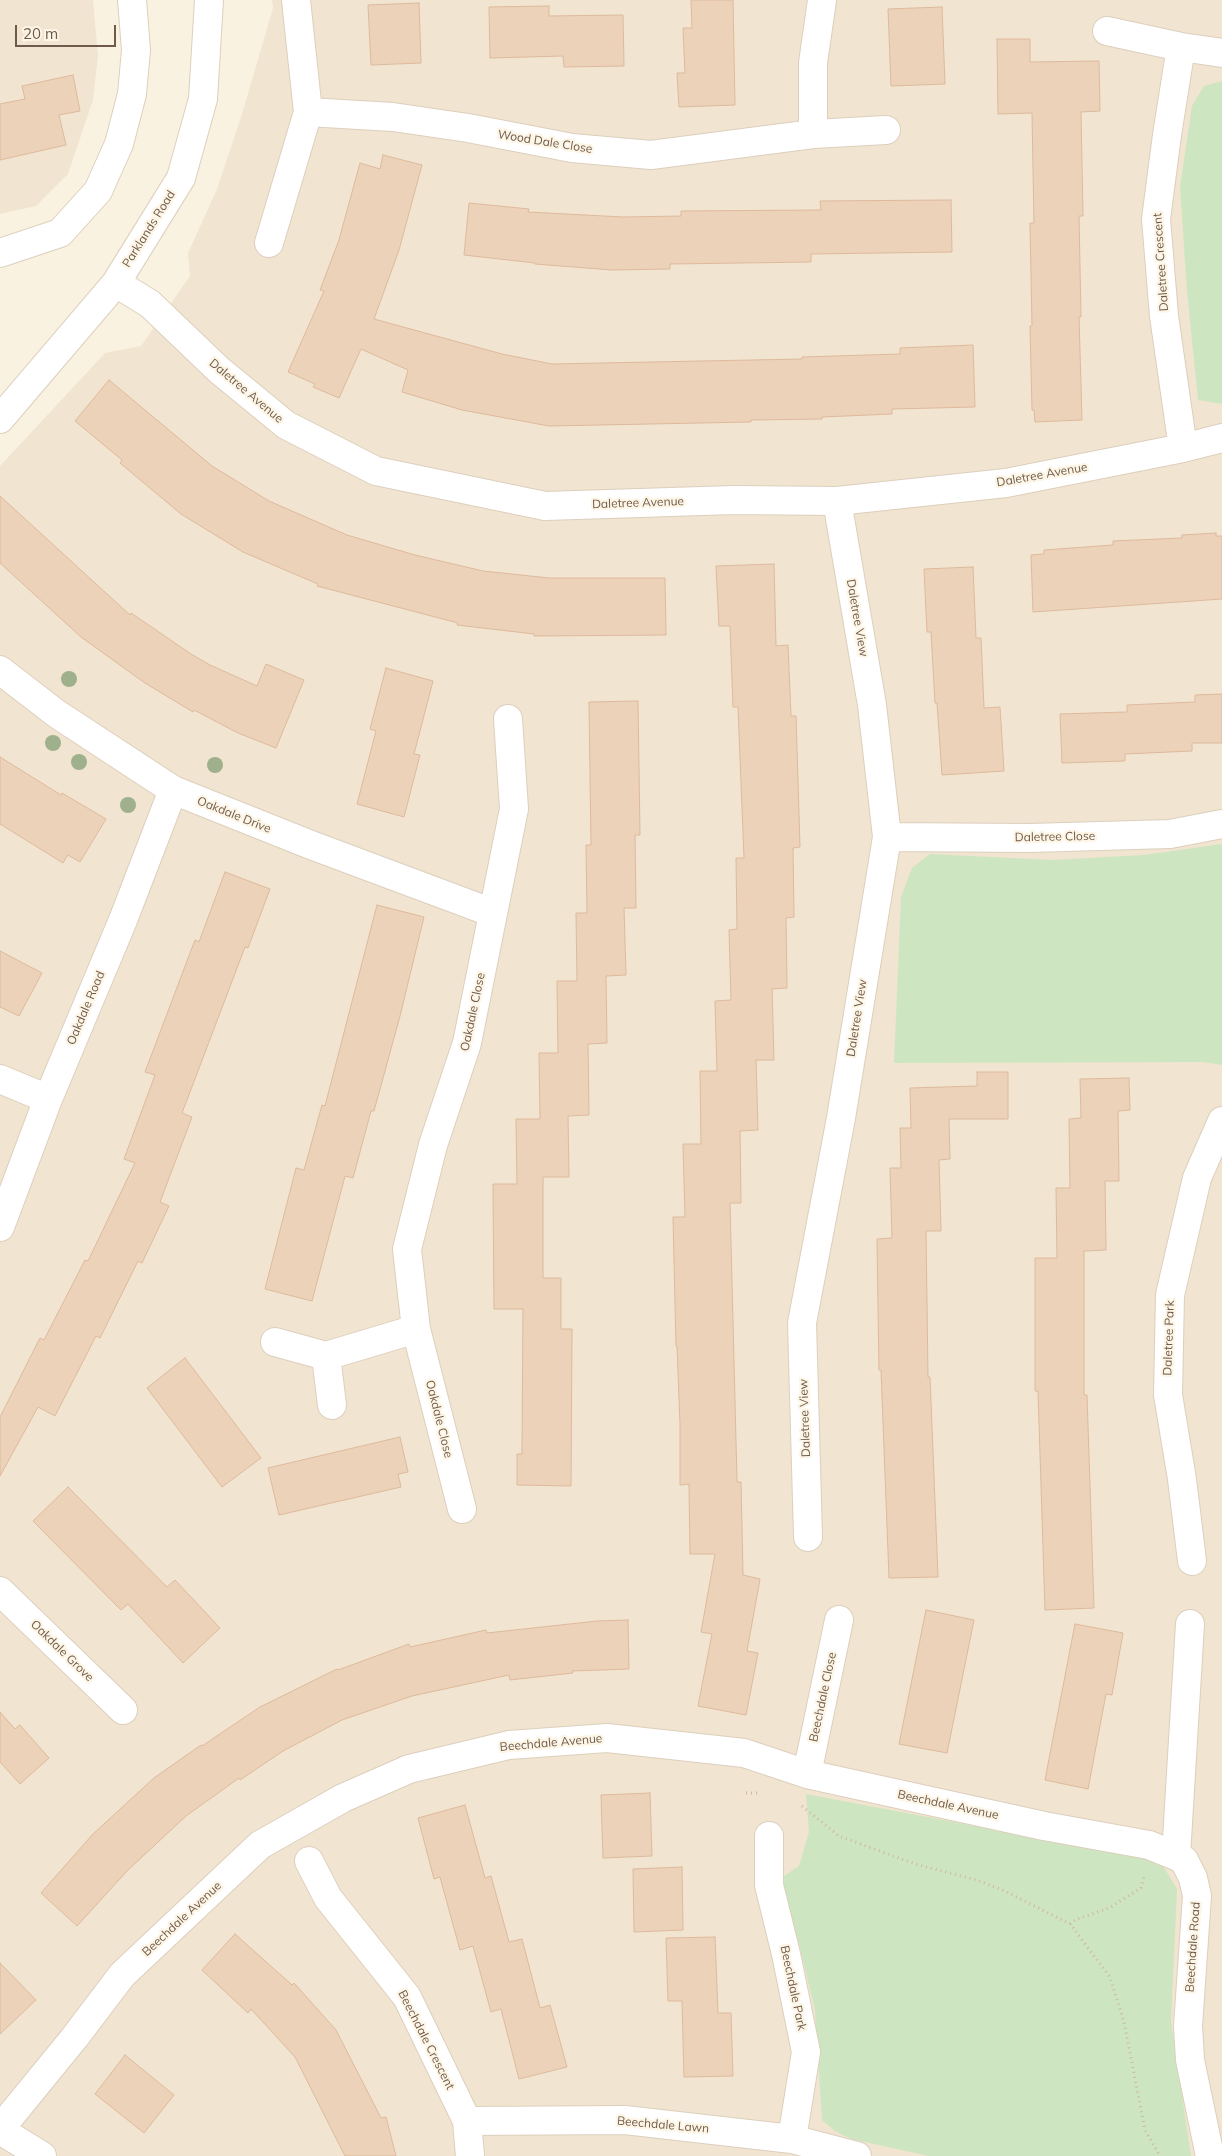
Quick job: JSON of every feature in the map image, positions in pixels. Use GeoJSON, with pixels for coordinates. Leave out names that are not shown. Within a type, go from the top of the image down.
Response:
{"type":"FeatureCollection","features":[{"type":"Feature","properties":{"kind":"street"},"geometry":{"type":"LineString","coordinates":[[0,253],[60,233],[98,191],[119,144],[132,94],[136,50],[132,0]]}},
{"type":"Feature","properties":{"kind":"street","name":"Parklands Road"},"geometry":{"type":"LineString","coordinates":[[0,419],[116,284],[181,178],[203,99],[209,0]]}},
{"type":"Feature","properties":{"kind":"street"},"geometry":{"type":"LineString","coordinates":[[269,243],[308,112],[296,0]]}},
{"type":"Feature","properties":{"kind":"street"},"geometry":{"type":"LineString","coordinates":[[813,134],[813,63],[822,0]]}},
{"type":"Feature","properties":{"kind":"street"},"geometry":{"type":"LineString","coordinates":[[1107,31],[1181,47],[1222,53]]}},
{"type":"Feature","properties":{"kind":"street","name":"Daletree Crescent"},"geometry":{"type":"LineString","coordinates":[[1181,47],[1156,219],[1164,316],[1184,448]]}},
{"type":"Feature","properties":{"kind":"street","name":"Wood Dale Close"},"geometry":{"type":"LineString","coordinates":[[308,112],[393,117],[468,128],[572,148],[651,155],[813,134],[886,130]]}},
{"type":"Feature","properties":{"kind":"street","name":"Daletree Avenue"},"geometry":{"type":"LineString","coordinates":[[116,284],[150,304],[219,370],[286,425],[376,471],[545,506],[734,500],[837,501],[1006,483],[1184,448],[1222,438]]}},
{"type":"Feature","properties":{"kind":"street","name":"Daletree View"},"geometry":{"type":"LineString","coordinates":[[808,1537],[802,1322],[841,1118],[887,837],[872,704],[837,501]]}},
{"type":"Feature","properties":{"kind":"street","name":"Oakdale Drive"},"geometry":{"type":"LineString","coordinates":[[0,670],[56,714],[173,790],[311,845],[494,913]]}},
{"type":"Feature","properties":{"kind":"street","name":"Oakdale Close"},"geometry":{"type":"LineString","coordinates":[[462,1509],[416,1329],[407,1249],[433,1145],[468,1043],[514,809],[508,719]]}},
{"type":"Feature","properties":{"kind":"street","name":"Oakdale Road"},"geometry":{"type":"LineString","coordinates":[[0,1226],[4,1220],[48,1098],[123,920],[173,790]]}},
{"type":"Feature","properties":{"kind":"street","name":"Daletree Close"},"geometry":{"type":"LineString","coordinates":[[887,837],[1030,838],[1170,834],[1222,824]]}},
{"type":"Feature","properties":{"kind":"street"},"geometry":{"type":"LineString","coordinates":[[0,1079],[48,1098]]}},
{"type":"Feature","properties":{"kind":"street","name":"Daletree Park"},"geometry":{"type":"LineString","coordinates":[[1192,1561],[1182,1479],[1168,1395],[1170,1295],[1197,1178],[1222,1121]]}},
{"type":"Feature","properties":{"kind":"street"},"geometry":{"type":"LineString","coordinates":[[276,1342],[326,1356],[416,1329]]}},
{"type":"Feature","properties":{"kind":"street"},"geometry":{"type":"LineString","coordinates":[[326,1356],[332,1405]]}},
{"type":"Feature","properties":{"kind":"street","name":"Oakdale Grove"},"geometry":{"type":"LineString","coordinates":[[0,1591],[123,1710]]}},
{"type":"Feature","properties":{"kind":"street","name":"Beechdale Close"},"geometry":{"type":"LineString","coordinates":[[807,1774],[839,1620]]}},
{"type":"Feature","properties":{"kind":"street"},"geometry":{"type":"LineString","coordinates":[[1176,1856],[1190,1624]]}},
{"type":"Feature","properties":{"kind":"street","name":"Beechdale Avenue"},"geometry":{"type":"LineString","coordinates":[[0,2130],[122,1976],[260,1846],[343,1798],[409,1769],[509,1745],[607,1738],[744,1753],[807,1774],[1044,1826],[1149,1845],[1176,1856]]}},
{"type":"Feature","properties":{"kind":"street","name":"Beechdale Park"},"geometry":{"type":"LineString","coordinates":[[769,1836],[769,1885],[786,1954],[806,2052],[792,2139]]}},
{"type":"Feature","properties":{"kind":"street","name":"Beechdale Road"},"geometry":{"type":"LineString","coordinates":[[1176,1856],[1184,1860],[1189,1869],[1197,1896],[1188,2026],[1190,2060],[1210,2156]]}},
{"type":"Feature","properties":{"kind":"street","name":"Beechdale Crescent"},"geometry":{"type":"LineString","coordinates":[[309,1861],[328,1898],[407,1997],[468,2121],[470,2156]]}},
{"type":"Feature","properties":{"kind":"street","name":"Beechdale Lawn"},"geometry":{"type":"LineString","coordinates":[[468,2121],[625,2120],[792,2139],[857,2156]]}},
{"type":"Feature","properties":{"kind":"street"},"geometry":{"type":"LineString","coordinates":[[0,2130],[42,2156]]}},
{"type":"Feature","properties":{"kind":"path"},"geometry":{"type":"LineString","coordinates":[[746,1793],[766,1793]]}},
{"type":"Feature","properties":{"kind":"path"},"geometry":{"type":"LineString","coordinates":[[797,1802],[839,1836],[914,1864],[984,1883],[1007,1892],[1070,1924],[1110,1977],[1124,2022],[1145,2130],[1160,2156]]}},
{"type":"Feature","properties":{"kind":"path"},"geometry":{"type":"LineString","coordinates":[[1070,1924],[1077,1919],[1109,1908],[1141,1888],[1147,1870]]}},
{"type":"Feature","properties":{"kind":"shaded area"},"geometry":{"type":"Polygon","coordinates":[[[0,0],[93,0],[98,55],[93,100],[68,174],[36,206],[0,214],[0,0]]]}},
{"type":"Feature","properties":{"kind":"shaded area"},"geometry":{"type":"Polygon","coordinates":[[[272,0],[1222,0],[1222,2156],[0,2156],[0,466],[105,353],[141,346],[190,276],[188,253],[217,189],[242,114],[273,8],[272,0]]]}},
{"type":"Feature","properties":{"kind":"green space"},"geometry":{"type":"Polygon","coordinates":[[[1222,81],[1222,404],[1198,400],[1187,291],[1180,187],[1192,106],[1204,86],[1222,81]]]}},
{"type":"Feature","properties":{"kind":"green space"},"geometry":{"type":"Polygon","coordinates":[[[1222,844],[1222,1065],[1203,1062],[894,1063],[901,897],[912,868],[930,854],[1052,860],[1144,855],[1222,844]]]}},
{"type":"Feature","properties":{"kind":"green space"},"geometry":{"type":"Polygon","coordinates":[[[806,1794],[1160,1861],[1177,1889],[1171,2022],[1191,2156],[929,2156],[851,2139],[835,2131],[822,2120],[815,2010],[799,1944],[780,1879],[799,1866],[809,1832],[806,1794]]]}},
{"type":"Feature","properties":{"kind":"building"},"geometry":{"type":"Polygon","coordinates":[[[691,0],[733,0],[735,105],[679,107],[677,73],[685,73],[683,28],[692,28],[691,0]]]}},
{"type":"Feature","properties":{"kind":"building"},"geometry":{"type":"Polygon","coordinates":[[[419,3],[421,63],[371,65],[368,5],[419,3]]]}},
{"type":"Feature","properties":{"kind":"building"},"geometry":{"type":"Polygon","coordinates":[[[549,6],[549,16],[623,15],[624,66],[564,67],[563,56],[490,58],[489,7],[549,6]]]}},
{"type":"Feature","properties":{"kind":"building"},"geometry":{"type":"Polygon","coordinates":[[[942,7],[945,84],[891,86],[888,9],[942,7]]]}},
{"type":"Feature","properties":{"kind":"building"},"geometry":{"type":"Polygon","coordinates":[[[997,39],[1030,39],[1030,62],[1099,61],[1100,111],[1081,112],[1083,216],[1079,216],[1081,317],[1079,317],[1082,420],[1035,422],[1034,410],[1032,410],[1030,223],[1034,223],[1032,113],[998,114],[997,39]]]}},
{"type":"Feature","properties":{"kind":"building"},"geometry":{"type":"Polygon","coordinates":[[[73,75],[80,111],[59,115],[66,145],[0,160],[0,104],[25,99],[22,86],[73,75]]]}},
{"type":"Feature","properties":{"kind":"building"},"geometry":{"type":"Polygon","coordinates":[[[383,155],[422,165],[399,250],[374,319],[502,354],[552,364],[802,359],[802,357],[900,354],[900,348],[973,345],[975,407],[892,409],[892,414],[822,417],[822,419],[549,426],[462,410],[402,392],[408,370],[361,349],[339,398],[313,387],[315,384],[288,372],[324,291],[320,290],[339,240],[360,163],[380,169],[383,155]]]}},
{"type":"Feature","properties":{"kind":"building"},"geometry":{"type":"Polygon","coordinates":[[[951,200],[952,252],[811,254],[811,262],[670,264],[670,269],[612,270],[535,264],[464,255],[469,203],[529,209],[528,212],[623,217],[681,216],[681,211],[821,210],[820,201],[951,200]]]}},
{"type":"Feature","properties":{"kind":"building"},"geometry":{"type":"Polygon","coordinates":[[[109,380],[212,466],[269,501],[347,535],[415,555],[483,571],[549,578],[665,578],[666,635],[534,636],[534,634],[457,625],[458,623],[317,586],[318,584],[243,552],[181,514],[120,463],[122,460],[75,421],[109,380]]]}},
{"type":"Feature","properties":{"kind":"building"},"geometry":{"type":"Polygon","coordinates":[[[0,496],[130,615],[131,613],[191,654],[210,665],[257,686],[266,664],[304,680],[276,748],[238,733],[194,710],[193,712],[145,683],[81,637],[0,563],[0,496]]]}},
{"type":"Feature","properties":{"kind":"building"},"geometry":{"type":"Polygon","coordinates":[[[1216,533],[1216,536],[1222,536],[1222,599],[1033,612],[1031,555],[1044,554],[1044,550],[1113,545],[1113,541],[1182,538],[1182,535],[1216,533]]]}},
{"type":"Feature","properties":{"kind":"building"},"geometry":{"type":"Polygon","coordinates":[[[774,564],[776,646],[788,645],[791,716],[796,716],[800,847],[793,848],[794,917],[786,918],[787,988],[772,989],[774,1060],[756,1060],[758,1130],[740,1131],[741,1203],[730,1203],[737,1482],[741,1482],[743,1575],[760,1579],[747,1651],[758,1653],[746,1715],[698,1706],[712,1634],[701,1632],[715,1554],[690,1554],[689,1484],[680,1485],[680,1424],[673,1217],[685,1217],[683,1144],[701,1144],[700,1071],[717,1071],[715,1001],[731,1000],[729,930],[737,929],[736,858],[744,858],[738,707],[733,707],[730,626],[719,626],[716,566],[774,564]]]}},
{"type":"Feature","properties":{"kind":"building"},"geometry":{"type":"Polygon","coordinates":[[[973,567],[976,638],[981,638],[984,708],[1000,707],[1004,771],[942,775],[931,632],[927,632],[924,569],[973,567]]]}},
{"type":"Feature","properties":{"kind":"building"},"geometry":{"type":"Polygon","coordinates":[[[386,668],[433,681],[414,754],[420,755],[404,817],[357,804],[376,731],[370,729],[386,668]]]}},
{"type":"Feature","properties":{"kind":"building"},"geometry":{"type":"Polygon","coordinates":[[[1222,694],[1222,743],[1192,743],[1192,751],[1125,754],[1125,761],[1062,763],[1060,714],[1127,712],[1127,705],[1195,702],[1195,695],[1222,694]]]}},
{"type":"Feature","properties":{"kind":"building"},"geometry":{"type":"Polygon","coordinates":[[[638,701],[640,835],[635,835],[636,908],[624,908],[626,975],[606,976],[607,1043],[588,1044],[589,1115],[568,1116],[569,1177],[543,1177],[543,1278],[561,1278],[561,1329],[572,1329],[571,1486],[517,1485],[517,1454],[522,1454],[523,1309],[494,1309],[493,1184],[517,1184],[516,1119],[540,1119],[539,1053],[558,1053],[557,981],[577,981],[576,913],[587,913],[586,845],[591,845],[589,702],[638,701]]]}},
{"type":"Feature","properties":{"kind":"building"},"geometry":{"type":"Polygon","coordinates":[[[0,757],[61,795],[62,793],[106,819],[80,862],[68,855],[63,863],[0,824],[0,757]]]}},
{"type":"Feature","properties":{"kind":"building"},"geometry":{"type":"Polygon","coordinates":[[[225,872],[270,889],[248,948],[245,947],[182,1113],[192,1117],[160,1202],[169,1206],[142,1263],[138,1261],[100,1338],[96,1336],[55,1416],[38,1407],[0,1476],[0,1417],[40,1338],[44,1340],[85,1260],[88,1261],[135,1163],[124,1159],[155,1075],[145,1072],[195,940],[199,942],[225,872]]]}},
{"type":"Feature","properties":{"kind":"building"},"geometry":{"type":"Polygon","coordinates":[[[377,905],[424,917],[374,1111],[371,1111],[353,1178],[345,1176],[312,1301],[265,1289],[296,1168],[304,1170],[322,1105],[325,1106],[377,905]]]}},
{"type":"Feature","properties":{"kind":"building"},"geometry":{"type":"Polygon","coordinates":[[[0,951],[42,973],[19,1016],[0,1007],[0,951]]]}},
{"type":"Feature","properties":{"kind":"building"},"geometry":{"type":"Polygon","coordinates":[[[977,1072],[1008,1072],[1008,1119],[949,1119],[950,1159],[939,1160],[941,1231],[926,1231],[928,1377],[930,1377],[938,1577],[889,1578],[881,1370],[879,1370],[877,1239],[892,1238],[890,1168],[901,1168],[900,1128],[911,1128],[910,1088],[977,1086],[977,1072]]]}},
{"type":"Feature","properties":{"kind":"building"},"geometry":{"type":"Polygon","coordinates":[[[1129,1078],[1130,1110],[1118,1111],[1119,1181],[1105,1181],[1106,1250],[1084,1251],[1084,1395],[1087,1395],[1094,1608],[1045,1610],[1038,1391],[1035,1391],[1035,1258],[1057,1258],[1056,1188],[1070,1188],[1069,1119],[1081,1118],[1080,1079],[1129,1078]]]}},
{"type":"Feature","properties":{"kind":"building"},"geometry":{"type":"Polygon","coordinates":[[[185,1358],[261,1458],[222,1487],[147,1388],[185,1358]]]}},
{"type":"Feature","properties":{"kind":"building"},"geometry":{"type":"Polygon","coordinates":[[[400,1437],[408,1472],[398,1474],[401,1487],[279,1515],[268,1468],[400,1437]]]}},
{"type":"Feature","properties":{"kind":"building"},"geometry":{"type":"Polygon","coordinates":[[[68,1487],[167,1587],[175,1580],[220,1628],[183,1663],[128,1604],[121,1610],[33,1521],[68,1487]]]}},
{"type":"Feature","properties":{"kind":"building"},"geometry":{"type":"Polygon","coordinates":[[[926,1610],[974,1620],[947,1753],[899,1744],[926,1610]]]}},
{"type":"Feature","properties":{"kind":"building"},"geometry":{"type":"Polygon","coordinates":[[[628,1620],[629,1669],[572,1671],[573,1673],[510,1680],[509,1675],[412,1696],[342,1720],[283,1751],[240,1780],[239,1778],[186,1816],[127,1871],[77,1926],[41,1893],[93,1834],[154,1778],[260,1707],[337,1669],[409,1644],[410,1647],[486,1630],[487,1633],[597,1621],[628,1620]]]}},
{"type":"Feature","properties":{"kind":"building"},"geometry":{"type":"Polygon","coordinates":[[[1075,1624],[1123,1633],[1112,1695],[1106,1694],[1088,1789],[1045,1780],[1075,1624]]]}},
{"type":"Feature","properties":{"kind":"building"},"geometry":{"type":"Polygon","coordinates":[[[0,1712],[15,1729],[20,1725],[49,1758],[20,1784],[0,1762],[0,1712]]]}},
{"type":"Feature","properties":{"kind":"building"},"geometry":{"type":"Polygon","coordinates":[[[650,1793],[652,1856],[603,1858],[601,1795],[650,1793]]]}},
{"type":"Feature","properties":{"kind":"building"},"geometry":{"type":"Polygon","coordinates":[[[465,1805],[485,1878],[491,1876],[509,1942],[522,1939],[540,2008],[550,2005],[567,2067],[519,2079],[501,2009],[491,2012],[473,1946],[460,1950],[440,1877],[434,1879],[418,1818],[465,1805]]]}},
{"type":"Feature","properties":{"kind":"building"},"geometry":{"type":"Polygon","coordinates":[[[682,1867],[683,1930],[634,1932],[633,1869],[682,1867]]]}},
{"type":"Feature","properties":{"kind":"building"},"geometry":{"type":"Polygon","coordinates":[[[235,1934],[292,1985],[294,1983],[336,2030],[381,2118],[386,2117],[396,2156],[345,2156],[295,2057],[251,2009],[248,2013],[202,1970],[235,1934]]]}},
{"type":"Feature","properties":{"kind":"building"},"geometry":{"type":"Polygon","coordinates":[[[715,1937],[718,2013],[731,2013],[733,2076],[684,2077],[682,2001],[668,2001],[666,1938],[715,1937]]]}},
{"type":"Feature","properties":{"kind":"building"},"geometry":{"type":"Polygon","coordinates":[[[0,1963],[36,2000],[0,2034],[0,1963]]]}},
{"type":"Feature","properties":{"kind":"building"},"geometry":{"type":"Polygon","coordinates":[[[125,2055],[174,2095],[144,2133],[95,2094],[125,2055]]]}}]}
